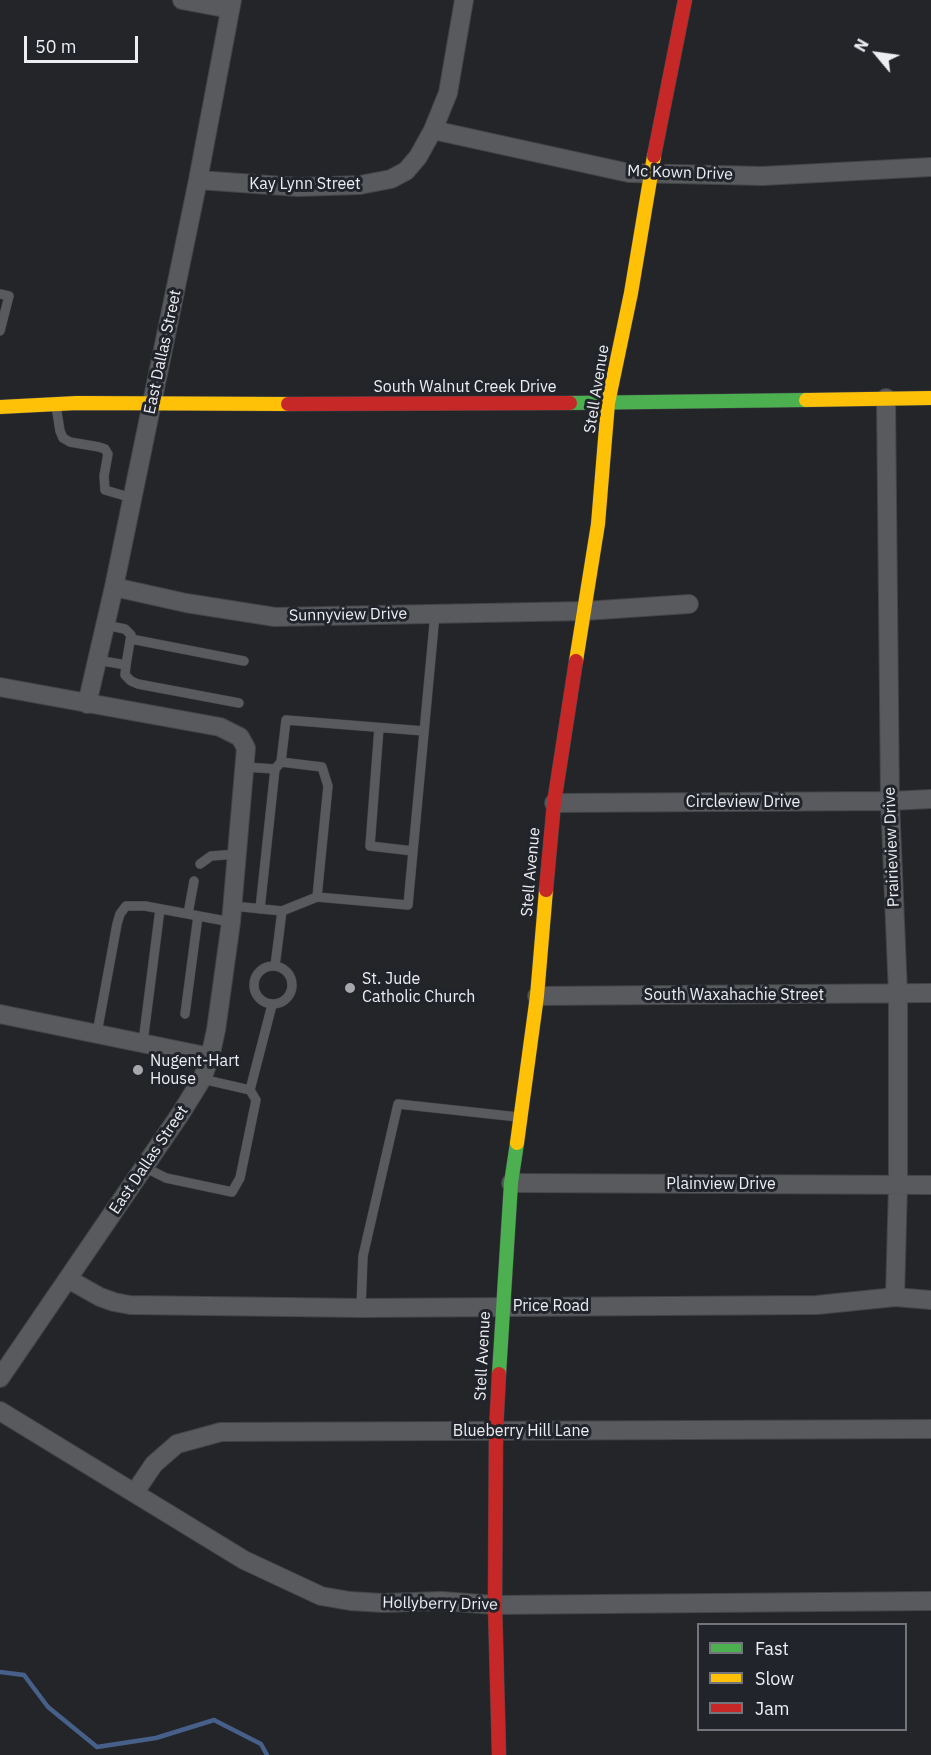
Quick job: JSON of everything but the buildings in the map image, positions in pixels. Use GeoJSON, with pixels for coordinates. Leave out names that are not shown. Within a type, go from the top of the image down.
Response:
{"type":"FeatureCollection","features":[{"type":"Feature","properties":{"kind":"street"},"geometry":{"type":"LineString","coordinates":[[182,0],[231,4]]}},
{"type":"Feature","properties":{"kind":"street","name":"Kay Lynn Street"},"geometry":{"type":"LineString","coordinates":[[198,180],[298,187],[360,185],[391,179],[406,171],[418,157],[434,130],[448,93],[464,0]]}},
{"type":"Feature","properties":{"kind":"street","name":"Stell Avenue"},"geometry":{"type":"LineString","coordinates":[[499,1755],[495,1605],[496,1431],[511,1184],[537,996],[554,803],[598,524],[608,403],[631,293],[650,174],[685,0]]}},
{"type":"Feature","properties":{"kind":"street","name":"East Dallas Street"},"geometry":{"type":"LineString","coordinates":[[0,1378],[182,1113],[202,1079],[216,1029],[232,914],[246,748],[240,737],[220,727],[87,704],[152,404],[231,4]]}},
{"type":"Feature","properties":{"kind":"street","name":"Mc Kown Drive"},"geometry":{"type":"LineString","coordinates":[[434,130],[604,168],[650,174],[763,176],[931,167]]}},
{"type":"Feature","properties":{"kind":"street","name":"Prairieview Drive"},"geometry":{"type":"LineString","coordinates":[[886,398],[890,801],[898,994],[898,1184],[895,1297]]}},
{"type":"Feature","properties":{"kind":"street","name":"South Walnut Creek Drive"},"geometry":{"type":"LineString","coordinates":[[0,407],[56,404],[453,405],[931,398]]}},
{"type":"Feature","properties":{"kind":"street","name":"Sunnyview Drive"},"geometry":{"type":"LineString","coordinates":[[114,587],[186,603],[275,617],[585,611],[689,604]]}},
{"type":"Feature","properties":{"kind":"street"},"geometry":{"type":"LineString","coordinates":[[0,688],[87,704]]}},
{"type":"Feature","properties":{"kind":"street","name":"Circleview Drive"},"geometry":{"type":"LineString","coordinates":[[554,803],[931,799]]}},
{"type":"Feature","properties":{"kind":"street","name":"South Waxahachie Street"},"geometry":{"type":"LineString","coordinates":[[537,996],[931,993]]}},
{"type":"Feature","properties":{"kind":"street"},"geometry":{"type":"LineString","coordinates":[[0,1014],[210,1057]]}},
{"type":"Feature","properties":{"kind":"street","name":"Plainview Drive"},"geometry":{"type":"LineString","coordinates":[[511,1184],[931,1185]]}},
{"type":"Feature","properties":{"kind":"street","name":"Price Road"},"geometry":{"type":"LineString","coordinates":[[68,1279],[100,1297],[130,1305],[361,1308],[817,1305],[895,1297],[931,1300]]}},
{"type":"Feature","properties":{"kind":"street","name":"Hollyberry Drive"},"geometry":{"type":"LineString","coordinates":[[0,1411],[244,1560],[321,1596],[383,1603],[441,1601],[495,1605],[931,1600]]}},
{"type":"Feature","properties":{"kind":"street","name":"Blueberry Hill Lane"},"geometry":{"type":"LineString","coordinates":[[135,1492],[154,1464],[177,1444],[221,1432],[931,1429]]}},
{"type":"Feature","properties":{"kind":"lane"},"geometry":{"type":"LineString","coordinates":[[0,294],[9,296],[0,331]]}},
{"type":"Feature","properties":{"kind":"lane"},"geometry":{"type":"LineString","coordinates":[[56,404],[63,438],[70,442],[105,449],[108,454],[104,476],[105,490],[132,498]]}},
{"type":"Feature","properties":{"kind":"lane"},"geometry":{"type":"LineString","coordinates":[[97,1033],[120,914],[126,906],[193,915],[232,914],[260,909],[282,911],[317,897],[408,905],[435,614]]}},
{"type":"Feature","properties":{"kind":"lane"},"geometry":{"type":"LineString","coordinates":[[105,625],[128,631],[131,639],[125,675],[131,681],[239,703]]}},
{"type":"Feature","properties":{"kind":"lane"},"geometry":{"type":"LineString","coordinates":[[131,639],[244,661]]}},
{"type":"Feature","properties":{"kind":"lane"},"geometry":{"type":"LineString","coordinates":[[97,660],[126,665]]}},
{"type":"Feature","properties":{"kind":"lane"},"geometry":{"type":"LineString","coordinates":[[260,909],[286,720],[424,731]]}},
{"type":"Feature","properties":{"kind":"lane"},"geometry":{"type":"LineString","coordinates":[[379,728],[370,846],[413,851]]}},
{"type":"Feature","properties":{"kind":"lane"},"geometry":{"type":"LineString","coordinates":[[245,767],[278,765],[322,767],[328,786],[317,897]]}},
{"type":"Feature","properties":{"kind":"lane"},"geometry":{"type":"LineString","coordinates":[[200,864],[211,856],[238,854]]}},
{"type":"Feature","properties":{"kind":"lane"},"geometry":{"type":"LineString","coordinates":[[185,1014],[194,881]]}},
{"type":"Feature","properties":{"kind":"lane"},"geometry":{"type":"LineString","coordinates":[[143,1042],[160,909]]}},
{"type":"Feature","properties":{"kind":"lane"},"geometry":{"type":"LineString","coordinates":[[275,966],[282,911]]}},
{"type":"Feature","properties":{"kind":"lane"},"geometry":{"type":"LineString","coordinates":[[275,966],[287,971],[291,977],[292,990],[285,1001],[272,1005],[261,1000],[254,990],[254,984],[258,973],[275,966]]}},
{"type":"Feature","properties":{"kind":"lane"},"geometry":{"type":"LineString","coordinates":[[144,1167],[166,1178],[232,1192],[240,1178],[256,1100],[250,1090],[272,1005]]}},
{"type":"Feature","properties":{"kind":"lane"},"geometry":{"type":"LineString","coordinates":[[202,1079],[250,1090]]}},
{"type":"Feature","properties":{"kind":"lane"},"geometry":{"type":"LineString","coordinates":[[361,1308],[363,1256],[398,1104],[520,1118]]}},
{"type":"Feature","properties":{"kind":"waterway"},"geometry":{"type":"LineString","coordinates":[[0,1672],[24,1675],[48,1707],[97,1747],[156,1738],[214,1720],[261,1744],[267,1755]]}},
{"type":"Feature","properties":{"kind":"traffic: fast"},"geometry":{"type":"LineString","coordinates":[[570,403],[806,400]]}},
{"type":"Feature","properties":{"kind":"traffic: fast"},"geometry":{"type":"LineString","coordinates":[[499,1374],[511,1183],[517,1143]]}},
{"type":"Feature","properties":{"kind":"traffic: slow"},"geometry":{"type":"LineString","coordinates":[[576,661],[598,524],[608,403],[631,293],[654,156]]}},
{"type":"Feature","properties":{"kind":"traffic: slow"},"geometry":{"type":"LineString","coordinates":[[806,400],[931,398]]}},
{"type":"Feature","properties":{"kind":"traffic: slow"},"geometry":{"type":"LineString","coordinates":[[0,407],[77,403],[288,404]]}},
{"type":"Feature","properties":{"kind":"traffic: slow"},"geometry":{"type":"LineString","coordinates":[[517,1143],[537,996],[546,890]]}},
{"type":"Feature","properties":{"kind":"traffic: jam"},"geometry":{"type":"LineString","coordinates":[[654,156],[685,0]]}},
{"type":"Feature","properties":{"kind":"traffic: jam"},"geometry":{"type":"LineString","coordinates":[[288,404],[570,403]]}},
{"type":"Feature","properties":{"kind":"traffic: jam"},"geometry":{"type":"LineString","coordinates":[[546,890],[554,803],[576,661]]}},
{"type":"Feature","properties":{"kind":"traffic: jam"},"geometry":{"type":"LineString","coordinates":[[499,1374],[496,1431],[495,1605],[499,1755]]}},
{"type":"Feature","properties":{"kind":"place","name":"St. Jude Catholic Church"},"geometry":{"type":"Point","coordinates":[350,988]}},
{"type":"Feature","properties":{"kind":"place","name":"Nugent-Hart House"},"geometry":{"type":"Point","coordinates":[138,1070]}}]}
